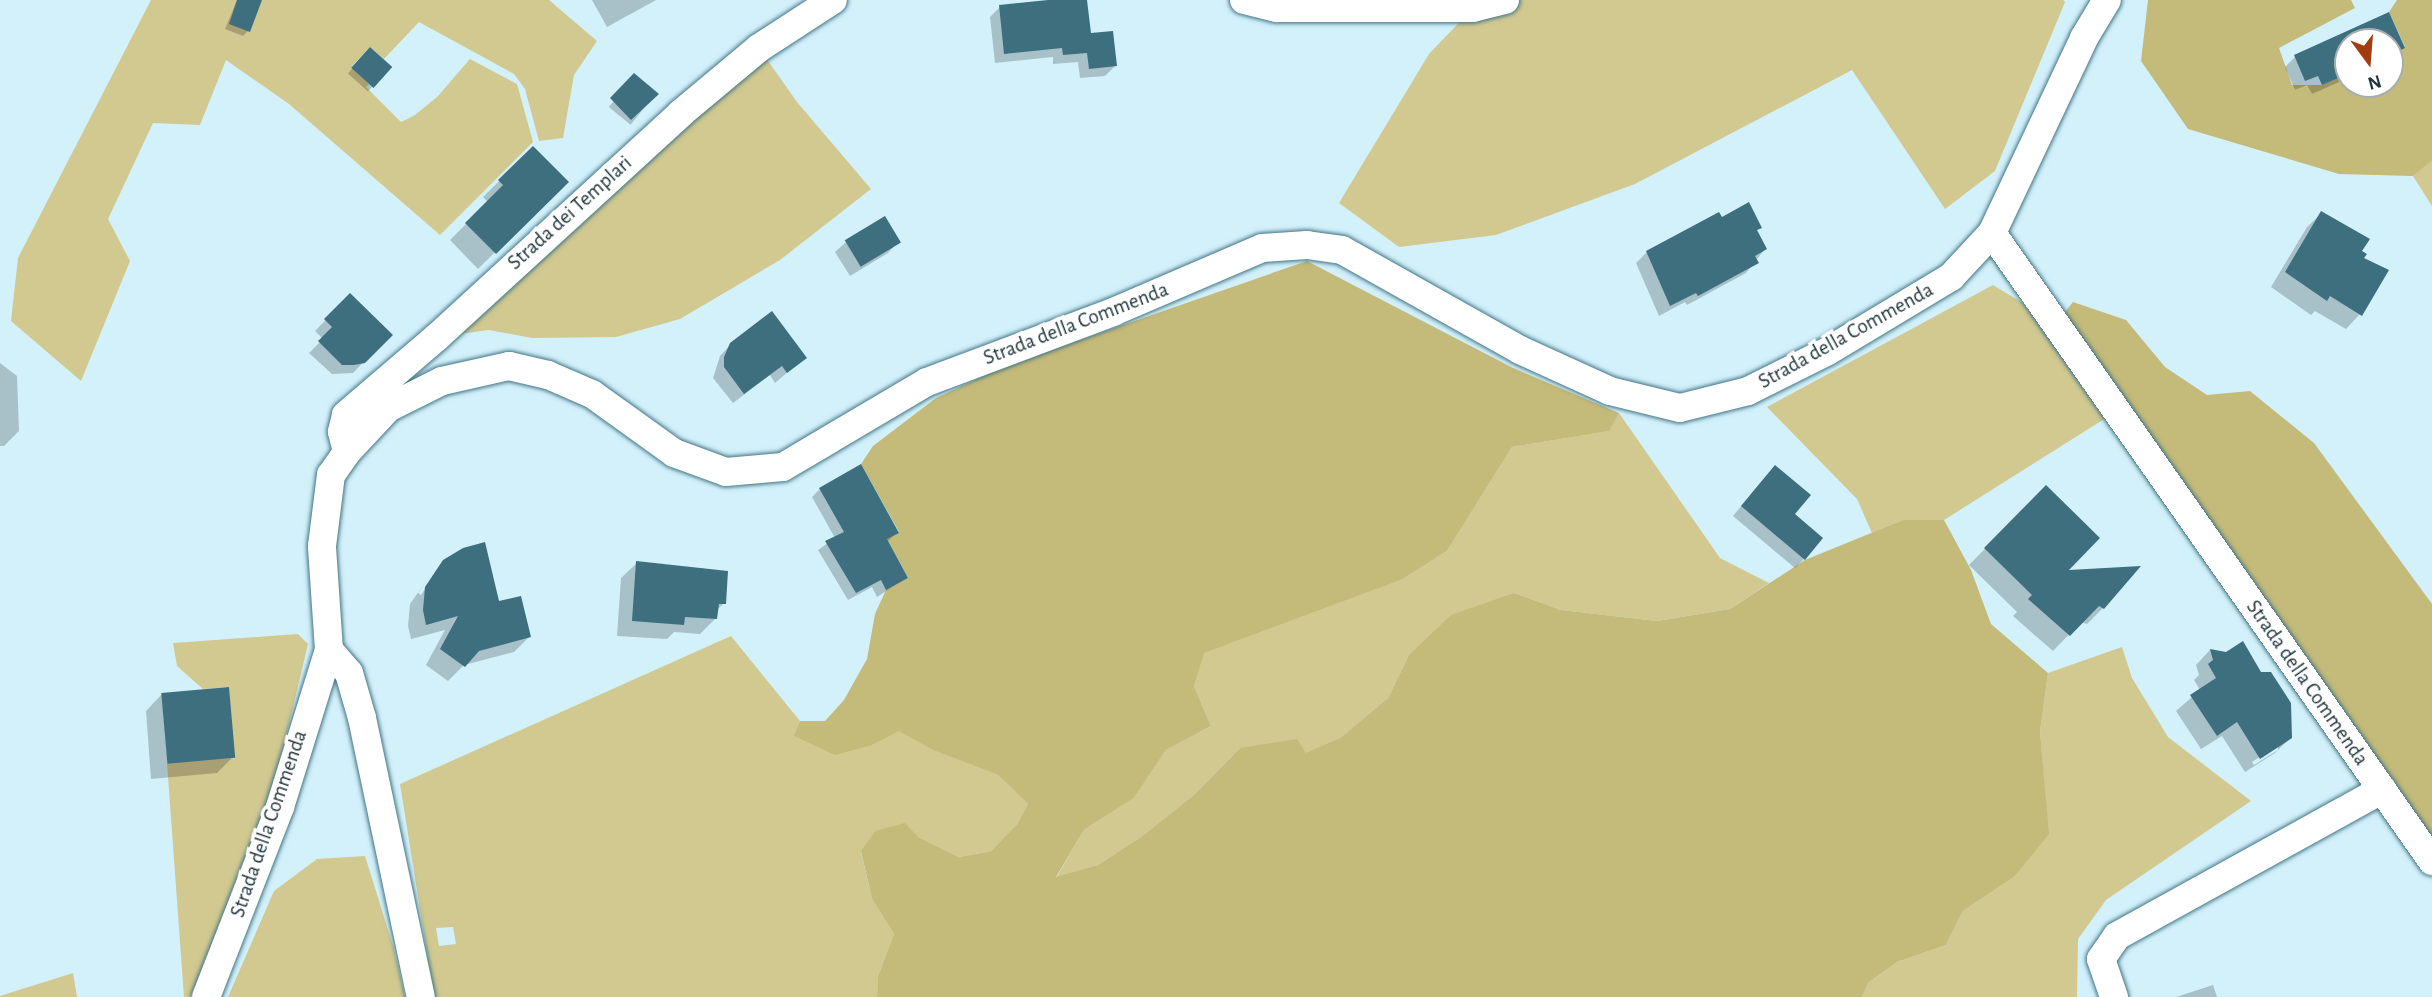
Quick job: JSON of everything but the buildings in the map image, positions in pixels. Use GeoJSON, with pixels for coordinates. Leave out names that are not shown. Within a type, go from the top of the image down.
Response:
{"type":"FeatureCollection","features":[{"type":"Feature","properties":{"kind":"street","name":"Strada dei Templari"},"geometry":{"type":"LineString","coordinates":[[347,452],[342,432],[346,415],[437,337],[690,106],[759,48],[833,0]]}},
{"type":"Feature","properties":{"kind":"street"},"geometry":{"type":"LineString","coordinates":[[1244,0],[1277,8],[1473,8],[1506,0]]}},
{"type":"Feature","properties":{"kind":"street","name":"Strada della Commenda"},"geometry":{"type":"LineString","coordinates":[[206,997],[280,807],[329,650],[322,546],[331,475],[347,452],[388,408],[442,381],[509,366],[548,375],[592,394],[674,453],[726,472],[783,467],[927,382],[1113,312],[1262,248],[1307,244],[1342,250],[1520,351],[1610,391],[1680,408],[1748,391],[1828,351],[1951,277],[1992,233],[2084,38],[2107,0]]}},
{"type":"Feature","properties":{"kind":"street","name":"Strada della Commenda"},"geometry":{"type":"LineString","coordinates":[[1992,233],[2432,861]]}},
{"type":"Feature","properties":{"kind":"street"},"geometry":{"type":"LineString","coordinates":[[329,650],[349,673],[362,718],[421,997]]}},
{"type":"Feature","properties":{"kind":"street","name":"Strada della Commenda"},"geometry":{"type":"LineString","coordinates":[[2114,997],[2101,959],[2117,936],[2382,790]]}},
{"type":"Feature","properties":{"kind":"shaded area"},"geometry":{"type":"Polygon","coordinates":[[[151,0],[549,0],[597,41],[574,75],[563,138],[539,141],[525,89],[514,74],[419,22],[384,59],[370,47],[352,66],[369,84],[366,87],[401,122],[415,115],[437,97],[470,59],[517,84],[533,142],[440,235],[289,104],[226,60],[200,125],[153,123],[108,219],[130,261],[81,381],[11,321],[18,258],[151,0]]]}},
{"type":"Feature","properties":{"kind":"shaded area"},"geometry":{"type":"Polygon","coordinates":[[[1505,0],[2065,2],[1995,171],[1945,209],[1852,70],[1635,184],[1496,235],[1399,247],[1339,203],[1429,54],[1473,8],[1505,0]]]}},
{"type":"Feature","properties":{"kind":"shaded area"},"geometry":{"type":"Polygon","coordinates":[[[2148,0],[2351,0],[2355,8],[2279,48],[2292,85],[2322,85],[2334,80],[2334,98],[2404,98],[2404,28],[2396,28],[2389,12],[2397,0],[2432,0],[2432,161],[2413,176],[2339,174],[2188,129],[2141,61],[2148,0]]]}},
{"type":"Feature","properties":{"kind":"shaded area"},"geometry":{"type":"Polygon","coordinates":[[[759,48],[797,102],[871,189],[780,260],[680,319],[616,337],[532,338],[489,330],[437,337],[759,48]]]}},
{"type":"Feature","properties":{"kind":"shaded area"},"geometry":{"type":"Polygon","coordinates":[[[2432,161],[2432,206],[2413,176],[2432,161]]]}},
{"type":"Feature","properties":{"kind":"shaded area"},"geometry":{"type":"Polygon","coordinates":[[[1307,261],[1513,368],[1619,413],[1609,431],[1512,447],[1447,551],[1401,580],[1204,653],[1194,686],[1211,726],[1166,750],[1134,798],[1084,830],[1056,877],[1098,865],[1141,837],[1195,794],[1240,748],[1297,739],[1306,753],[1340,738],[1388,698],[1409,655],[1451,615],[1514,593],[1561,610],[1657,621],[1730,609],[1805,560],[1903,520],[1944,520],[1971,570],[1991,624],[2048,673],[2040,732],[2049,834],[2014,877],[1963,911],[1946,945],[1897,962],[1868,983],[1862,997],[877,997],[878,976],[894,934],[872,899],[861,851],[875,831],[905,823],[918,837],[959,857],[991,851],[1017,824],[1028,804],[998,775],[933,750],[899,731],[872,745],[835,755],[794,736],[800,721],[825,721],[844,700],[867,659],[875,614],[886,590],[908,578],[887,539],[899,532],[861,464],[873,446],[936,398],[1005,366],[1307,261]]]}},
{"type":"Feature","properties":{"kind":"shaded area"},"geometry":{"type":"Polygon","coordinates":[[[1993,285],[2056,323],[2117,411],[1944,520],[1903,520],[1872,533],[1857,499],[1767,407],[1993,285]]]}},
{"type":"Feature","properties":{"kind":"shaded area"},"geometry":{"type":"Polygon","coordinates":[[[2073,302],[2126,320],[2165,367],[2207,395],[2250,391],[2314,443],[2432,604],[2432,861],[2056,323],[2073,302]]]}},
{"type":"Feature","properties":{"kind":"shaded area"},"geometry":{"type":"Polygon","coordinates":[[[1619,413],[1720,558],[1769,583],[1730,609],[1657,621],[1561,610],[1514,593],[1409,655],[1388,698],[1340,738],[1306,754],[1240,748],[1195,794],[1141,837],[1098,865],[1056,878],[1084,830],[1134,798],[1166,750],[1211,726],[1194,686],[1203,653],[1401,580],[1447,551],[1512,447],[1608,431],[1619,413]]]}},
{"type":"Feature","properties":{"kind":"shaded area"},"geometry":{"type":"Polygon","coordinates":[[[298,634],[308,644],[272,795],[213,950],[191,997],[184,997],[167,763],[234,758],[229,687],[203,689],[177,666],[173,643],[298,634]]]}},
{"type":"Feature","properties":{"kind":"shaded area"},"geometry":{"type":"Polygon","coordinates":[[[731,636],[800,721],[795,736],[872,745],[899,730],[934,750],[998,775],[1028,804],[1017,824],[991,851],[959,857],[918,837],[875,831],[861,852],[872,899],[894,934],[878,976],[877,997],[434,997],[400,784],[731,636]],[[453,927],[436,928],[439,946],[456,944],[453,927]]]}},
{"type":"Feature","properties":{"kind":"shaded area"},"geometry":{"type":"Polygon","coordinates":[[[2122,647],[2132,678],[2168,737],[2251,801],[2106,900],[2078,939],[2077,997],[1862,997],[1868,983],[1897,962],[1946,945],[1963,911],[2014,877],[2048,834],[2040,732],[2048,673],[2122,647]]]}},
{"type":"Feature","properties":{"kind":"shaded area"},"geometry":{"type":"Polygon","coordinates":[[[365,856],[394,949],[405,997],[228,997],[274,891],[317,859],[365,856]]]}},
{"type":"Feature","properties":{"kind":"shaded area"},"geometry":{"type":"Polygon","coordinates":[[[73,973],[77,997],[0,997],[0,996],[73,973]]]}}]}
